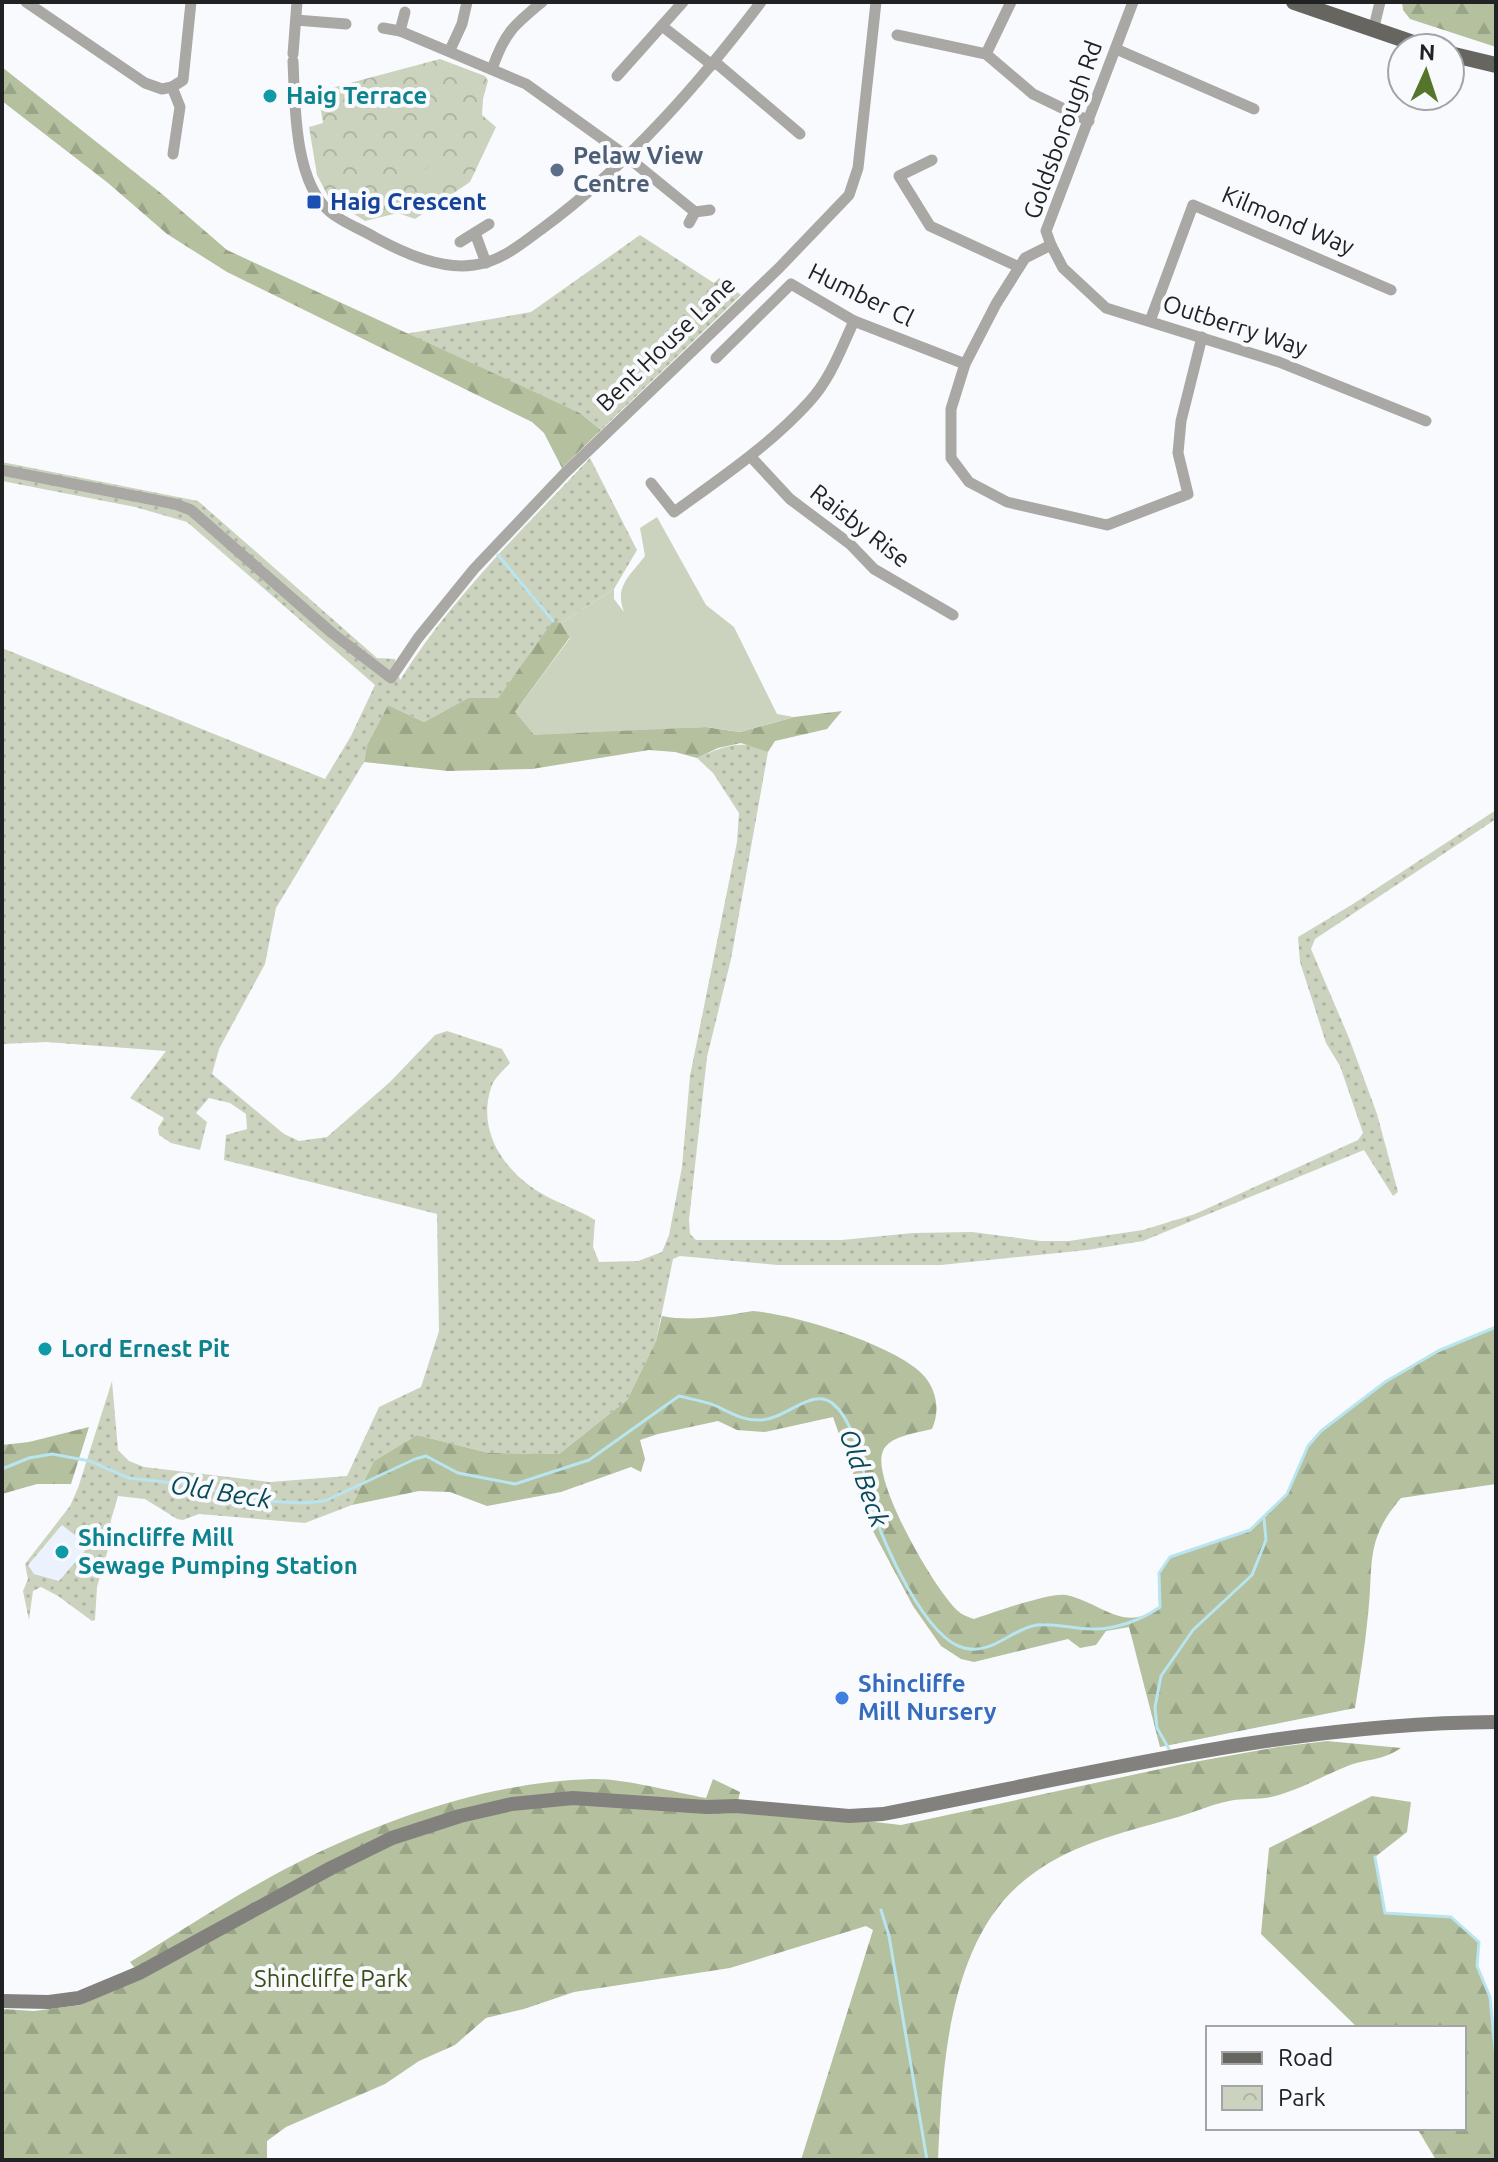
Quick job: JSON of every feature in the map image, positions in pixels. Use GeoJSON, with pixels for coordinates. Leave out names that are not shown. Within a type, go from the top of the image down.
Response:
{"type":"FeatureCollection","features":[{"type":"Feature","properties":{"kind":"main road"},"geometry":{"type":"LineString","coordinates":[[1294,2],[1386,35]]}},
{"type":"Feature","properties":{"kind":"main road"},"geometry":{"type":"LineString","coordinates":[[1466,58],[1496,65]]}},
{"type":"Feature","properties":{"kind":"main road"},"geometry":{"type":"LineString","coordinates":[[2,2001],[49,2002],[79,1998],[129,1977],[392,1838],[460,1816],[512,1804],[573,1798],[706,1807],[736,1806],[849,1816],[883,1814],[1159,1758],[1293,1736],[1410,1724],[1496,1722]]}},
{"type":"Feature","properties":{"kind":"street"},"geometry":{"type":"LineString","coordinates":[[26,2],[145,83],[162,89],[183,80],[191,2]]}},
{"type":"Feature","properties":{"kind":"street"},"geometry":{"type":"LineString","coordinates":[[297,2],[293,58],[304,170],[317,197],[330,212],[390,245],[424,259],[462,266],[480,264],[504,255],[590,190],[688,94],[761,2]]}},
{"type":"Feature","properties":{"kind":"street"},"geometry":{"type":"LineString","coordinates":[[450,50],[462,24],[467,2]]}},
{"type":"Feature","properties":{"kind":"street"},"geometry":{"type":"LineString","coordinates":[[492,69],[502,41],[511,28],[542,2]]}},
{"type":"Feature","properties":{"kind":"street"},"geometry":{"type":"LineString","coordinates":[[617,76],[683,2]]}},
{"type":"Feature","properties":{"kind":"street","name":"Bent House Lane"},"geometry":{"type":"LineString","coordinates":[[2,470],[175,504],[191,510],[332,633],[391,678],[418,638],[474,569],[554,484],[788,260],[849,195],[860,156],[876,2]]}},
{"type":"Feature","properties":{"kind":"street"},"geometry":{"type":"LineString","coordinates":[[986,54],[1011,2]]}},
{"type":"Feature","properties":{"kind":"street","name":"Goldsborough Rd"},"geometry":{"type":"LineString","coordinates":[[1133,2],[1046,231],[1051,245],[1025,258],[996,304],[965,364],[951,409],[951,458],[969,482],[1007,502],[1107,525],[1188,494],[1178,453],[1181,421],[1202,337]]}},
{"type":"Feature","properties":{"kind":"street"},"geometry":{"type":"LineString","coordinates":[[1373,31],[1380,2]]}},
{"type":"Feature","properties":{"kind":"street"},"geometry":{"type":"LineString","coordinates":[[400,31],[405,12]]}},
{"type":"Feature","properties":{"kind":"street"},"geometry":{"type":"LineString","coordinates":[[296,20],[346,24]]}},
{"type":"Feature","properties":{"kind":"street"},"geometry":{"type":"LineString","coordinates":[[662,26],[800,134]]}},
{"type":"Feature","properties":{"kind":"street"},"geometry":{"type":"LineString","coordinates":[[383,28],[400,31],[450,50],[526,84],[625,155],[692,217],[710,210]]}},
{"type":"Feature","properties":{"kind":"street"},"geometry":{"type":"LineString","coordinates":[[897,35],[986,54],[1033,94],[1089,121]]}},
{"type":"Feature","properties":{"kind":"street"},"geometry":{"type":"LineString","coordinates":[[1116,49],[1254,109]]}},
{"type":"Feature","properties":{"kind":"street"},"geometry":{"type":"LineString","coordinates":[[172,87],[180,107],[173,154]]}},
{"type":"Feature","properties":{"kind":"street"},"geometry":{"type":"LineString","coordinates":[[932,160],[899,176],[930,226],[1019,267]]}},
{"type":"Feature","properties":{"kind":"street","name":"Kilmond Way"},"geometry":{"type":"LineString","coordinates":[[1150,321],[1193,205],[1391,290]]}},
{"type":"Feature","properties":{"kind":"street"},"geometry":{"type":"LineString","coordinates":[[460,242],[489,224]]}},
{"type":"Feature","properties":{"kind":"street"},"geometry":{"type":"LineString","coordinates":[[475,233],[480,264]]}},
{"type":"Feature","properties":{"kind":"street","name":"Outberry Way"},"geometry":{"type":"LineString","coordinates":[[1051,245],[1063,268],[1106,308],[1279,362],[1426,421]]}},
{"type":"Feature","properties":{"kind":"street","name":"Humber Cl"},"geometry":{"type":"LineString","coordinates":[[716,358],[791,284],[854,321],[965,364]]}},
{"type":"Feature","properties":{"kind":"street"},"geometry":{"type":"LineString","coordinates":[[651,483],[674,512],[751,457],[810,402],[830,372],[854,321]]}},
{"type":"Feature","properties":{"kind":"street","name":"Raisby Rise"},"geometry":{"type":"LineString","coordinates":[[751,457],[790,499],[850,544],[874,569],[953,615]]}},
{"type":"Feature","properties":{"kind":"shaded area"},"geometry":{"type":"Polygon","coordinates":[[[63,1525],[89,1546],[59,1581],[34,1574],[27,1565],[63,1525]]]}},
{"type":"Feature","properties":{"kind":"green space"},"geometry":{"type":"Polygon","coordinates":[[[1402,2],[1496,2],[1496,47],[1466,37],[1466,32],[1450,32],[1410,19],[1403,10],[1402,2]]]}},
{"type":"Feature","properties":{"kind":"green space"},"geometry":{"type":"Polygon","coordinates":[[[440,59],[485,76],[488,81],[482,115],[496,127],[470,182],[415,219],[398,213],[365,221],[329,198],[317,175],[309,127],[323,123],[320,105],[305,103],[305,95],[440,59]]]}},
{"type":"Feature","properties":{"kind":"green space"},"geometry":{"type":"Polygon","coordinates":[[[2,67],[162,194],[227,250],[580,413],[601,430],[562,468],[544,433],[532,422],[227,272],[167,234],[108,183],[2,101],[2,67]]]}},
{"type":"Feature","properties":{"kind":"green space"},"geometry":{"type":"Polygon","coordinates":[[[443,158],[455,176],[425,195],[413,177],[443,158]]]}},
{"type":"Feature","properties":{"kind":"green space"},"geometry":{"type":"Polygon","coordinates":[[[640,235],[714,283],[719,278],[741,295],[601,430],[580,413],[405,334],[531,312],[640,235]]]}},
{"type":"Feature","properties":{"kind":"green space"},"geometry":{"type":"Polygon","coordinates":[[[590,458],[637,550],[614,589],[561,623],[553,622],[498,698],[468,698],[424,722],[388,705],[367,745],[364,762],[276,908],[265,964],[219,1049],[212,1074],[284,1134],[299,1141],[327,1137],[390,1082],[435,1035],[447,1031],[502,1049],[510,1063],[492,1085],[488,1119],[496,1148],[504,1160],[539,1192],[595,1220],[593,1247],[599,1262],[638,1261],[662,1252],[669,1235],[682,1167],[690,1076],[737,842],[739,813],[713,773],[697,758],[724,748],[750,745],[768,752],[731,959],[707,1057],[690,1234],[696,1240],[842,1240],[913,1233],[972,1232],[1040,1241],[1069,1241],[1143,1230],[1195,1214],[1358,1140],[1363,1133],[1340,1066],[1326,1043],[1300,962],[1298,937],[1496,810],[1496,819],[1315,939],[1311,949],[1377,1114],[1398,1192],[1393,1196],[1364,1150],[1143,1241],[1087,1250],[941,1265],[777,1265],[680,1256],[673,1259],[656,1341],[627,1400],[559,1454],[489,1453],[417,1435],[374,1461],[352,1505],[305,1523],[199,1514],[183,1520],[145,1499],[118,1496],[111,1520],[109,1546],[97,1587],[95,1620],[92,1621],[41,1587],[33,1591],[29,1620],[23,1591],[28,1579],[25,1564],[70,1506],[112,1381],[118,1450],[129,1461],[144,1467],[270,1482],[347,1476],[379,1407],[421,1387],[439,1331],[437,1214],[224,1160],[226,1135],[247,1129],[246,1114],[230,1103],[209,1098],[196,1113],[207,1122],[200,1150],[171,1143],[159,1135],[158,1128],[164,1118],[130,1098],[166,1051],[46,1042],[2,1044],[2,648],[325,779],[351,736],[375,685],[187,522],[135,507],[2,481],[2,462],[198,501],[377,658],[395,659],[400,680],[465,592],[590,458]],[[62,1525],[28,1565],[34,1574],[59,1581],[89,1546],[62,1525]]]}},
{"type":"Feature","properties":{"kind":"green space"},"geometry":{"type":"Polygon","coordinates":[[[657,517],[706,605],[734,627],[777,714],[794,717],[740,732],[706,727],[534,735],[515,712],[570,638],[561,623],[614,589],[614,599],[624,612],[622,588],[645,556],[640,528],[657,517]]]}},
{"type":"Feature","properties":{"kind":"green space"},"geometry":{"type":"Polygon","coordinates":[[[553,621],[561,623],[570,637],[515,712],[641,729],[706,727],[740,732],[794,717],[842,711],[827,729],[775,741],[768,752],[741,743],[718,748],[697,758],[649,750],[532,769],[448,771],[364,762],[367,745],[388,705],[424,722],[468,698],[498,698],[553,621]]]}},
{"type":"Feature","properties":{"kind":"green space"},"geometry":{"type":"Polygon","coordinates":[[[753,1311],[793,1318],[870,1343],[912,1365],[925,1377],[936,1402],[932,1429],[904,1436],[886,1446],[882,1465],[886,1485],[907,1534],[935,1582],[960,1612],[974,1619],[1058,1595],[1079,1599],[1123,1617],[1147,1615],[1160,1607],[1159,1573],[1170,1557],[1250,1530],[1287,1494],[1308,1446],[1321,1431],[1385,1382],[1438,1351],[1496,1327],[1496,1484],[1401,1498],[1389,1513],[1373,1554],[1367,1627],[1355,1708],[1160,1747],[1129,1627],[1106,1631],[1096,1645],[1080,1648],[1068,1639],[974,1662],[961,1659],[941,1646],[913,1606],[873,1531],[833,1417],[765,1432],[737,1430],[718,1421],[658,1434],[640,1440],[645,1459],[641,1472],[631,1467],[561,1492],[487,1506],[450,1492],[419,1491],[352,1505],[374,1461],[417,1435],[489,1453],[559,1454],[627,1400],[656,1341],[662,1316],[696,1318],[753,1311]]]}},
{"type":"Feature","properties":{"kind":"green space"},"geometry":{"type":"Polygon","coordinates":[[[89,1427],[71,1484],[37,1484],[2,1494],[2,1445],[29,1442],[89,1427]]]}},
{"type":"Feature","properties":{"kind":"green space","name":"Shincliffe Park"},"geometry":{"type":"Polygon","coordinates":[[[1327,1741],[1401,1748],[1281,1794],[1222,1803],[1077,1849],[1042,1867],[1000,1905],[980,1936],[954,2008],[942,2086],[938,2160],[801,2160],[873,1930],[866,1926],[730,1968],[574,1992],[486,2018],[455,2045],[419,2061],[385,2084],[286,2127],[267,2141],[267,2160],[2,2160],[2,2009],[34,2011],[81,2005],[138,1972],[130,1962],[275,1874],[367,1831],[440,1805],[516,1787],[592,1779],[633,1783],[706,1798],[713,1779],[740,1792],[737,1806],[901,1825],[1183,1764],[1327,1741]]]}},
{"type":"Feature","properties":{"kind":"green space"},"geometry":{"type":"Polygon","coordinates":[[[1372,1796],[1411,1802],[1407,1832],[1375,1857],[1385,1912],[1451,1917],[1479,1942],[1477,1966],[1490,1997],[1496,2059],[1496,2160],[1436,2160],[1418,2130],[1466,2130],[1466,2026],[1356,2026],[1261,1934],[1269,1848],[1372,1796]]]}},
{"type":"Feature","properties":{"kind":"waterway"},"geometry":{"type":"LineString","coordinates":[[498,555],[553,621]]}},
{"type":"Feature","properties":{"kind":"waterway","name":"Old Beck"},"geometry":{"type":"LineString","coordinates":[[2,1469],[29,1458],[52,1454],[90,1461],[129,1478],[192,1485],[248,1500],[325,1501],[426,1456],[458,1473],[515,1484],[589,1460],[679,1396],[754,1420],[769,1419],[807,1401],[824,1399],[841,1412],[854,1437],[878,1525],[908,1588],[935,1627],[950,1641],[974,1649],[993,1645],[1037,1625],[1109,1628],[1153,1612],[1160,1607],[1159,1573],[1170,1557],[1250,1530],[1287,1494],[1308,1446],[1321,1431],[1385,1382],[1438,1351],[1496,1327]]}},
{"type":"Feature","properties":{"kind":"waterway"},"geometry":{"type":"LineString","coordinates":[[1169,1749],[1157,1728],[1155,1707],[1161,1676],[1193,1630],[1252,1575],[1266,1540],[1264,1519]]}},
{"type":"Feature","properties":{"kind":"waterway"},"geometry":{"type":"LineString","coordinates":[[1375,1857],[1385,1913],[1451,1917],[1479,1942],[1477,1966],[1490,1997],[1496,2059]]}},
{"type":"Feature","properties":{"kind":"waterway"},"geometry":{"type":"LineString","coordinates":[[881,1910],[889,1936],[927,2160]]}},
{"type":"Feature","properties":{"kind":"place","name":"Haig Terrace"},"geometry":{"type":"Point","coordinates":[270,96]}},
{"type":"Feature","properties":{"kind":"place","name":"Pelaw View Centre"},"geometry":{"type":"Point","coordinates":[557,170]}},
{"type":"Feature","properties":{"kind":"place","name":"Haig Crescent"},"geometry":{"type":"Point","coordinates":[314,202]}},
{"type":"Feature","properties":{"kind":"place","name":"Lord Ernest Pit"},"geometry":{"type":"Point","coordinates":[45,1349]}},
{"type":"Feature","properties":{"kind":"place","name":"Shincliffe Mill Sewage Pumping Station"},"geometry":{"type":"Point","coordinates":[62,1552]}},
{"type":"Feature","properties":{"kind":"place","name":"Shincliffe Mill Nursery"},"geometry":{"type":"Point","coordinates":[842,1698]}}]}
